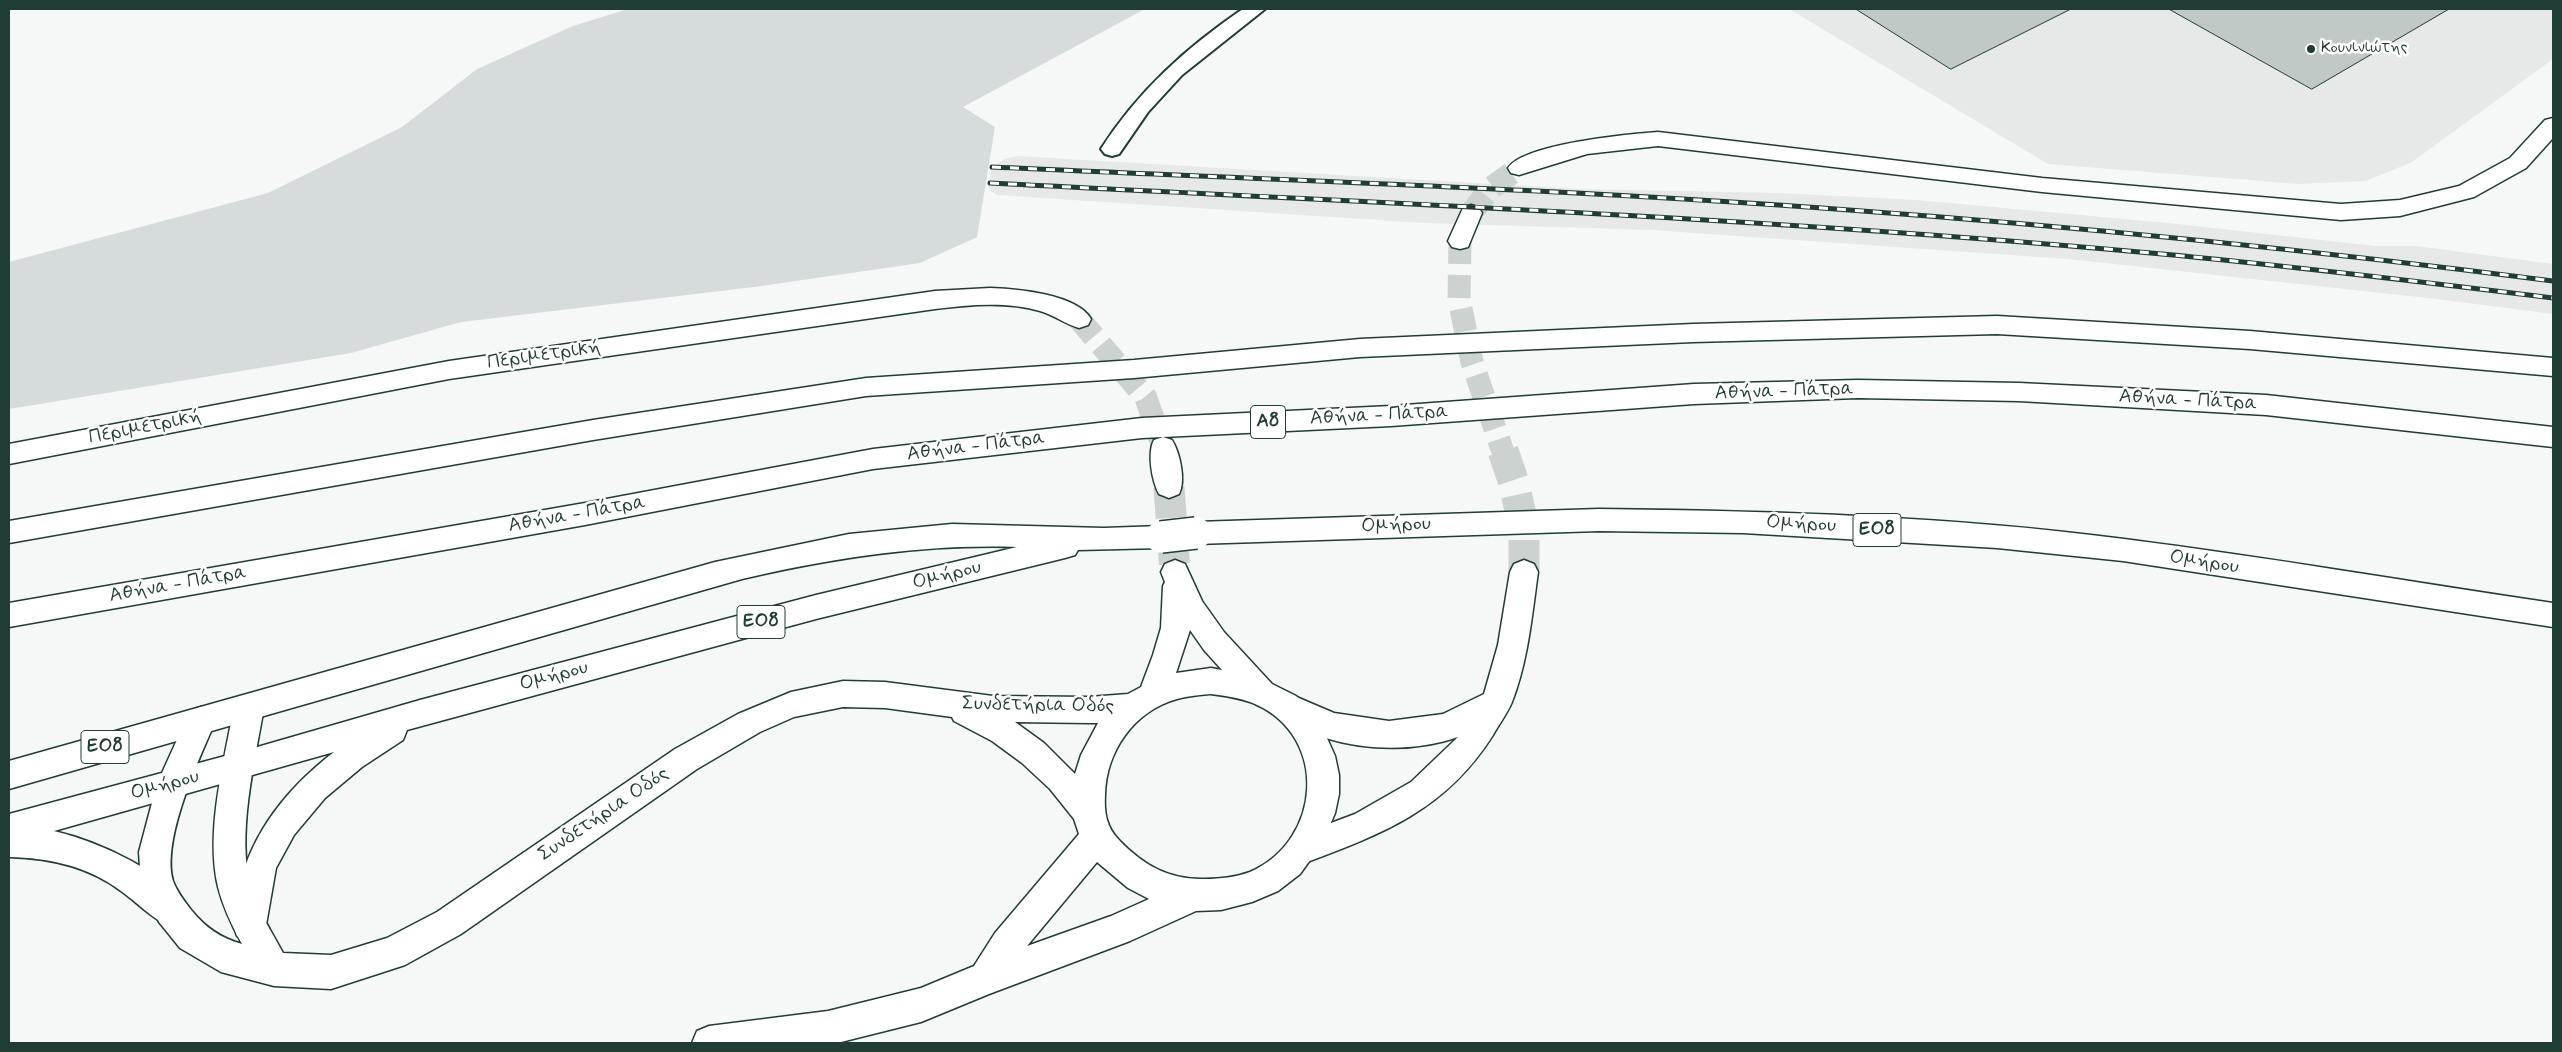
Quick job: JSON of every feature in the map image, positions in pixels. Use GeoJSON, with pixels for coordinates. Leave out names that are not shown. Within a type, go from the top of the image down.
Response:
{"type":"FeatureCollection","features":[{"type":"Feature","properties":{"kind":"main road"},"geometry":{"type":"LineString","coordinates":[[1519,168],[1563,151],[1595,144],[1658,139],[2042,185],[2341,212],[2400,208],[2466,192],[2518,163],[2553,125]]}},
{"type":"Feature","properties":{"kind":"main road"},"geometry":{"type":"LineString","coordinates":[[1460,241],[1471,213]]}},
{"type":"Feature","properties":{"kind":"main road","name":"Περιμετρική"},"geometry":{"type":"LineString","coordinates":[[9,454],[449,370],[934,300],[972,296],[1004,297],[1064,309],[1079,319]]}},
{"type":"Feature","properties":{"kind":"main road"},"geometry":{"type":"LineString","coordinates":[[9,532],[583,432],[866,387],[1134,368],[1360,348],[1693,332],[1997,325],[2250,340],[2511,361],[2553,367]]}},
{"type":"Feature","properties":{"kind":"main road","name":"Αθήνα - Πάτρα"},"geometry":{"type":"LineString","coordinates":[[9,615],[585,514],[873,459],[1142,428],[1391,416],[1694,394],[1858,390],[2019,392],[2266,406],[2546,436]]}},
{"type":"Feature","properties":{"kind":"main road"},"geometry":{"type":"LineString","coordinates":[[1163,446],[1169,487]]}},
{"type":"Feature","properties":{"kind":"main road","name":"Ομήρου"},"geometry":{"type":"LineString","coordinates":[[9,774],[705,577],[797,554],[861,542],[930,536],[990,534],[1104,539],[1161,537],[1196,533],[1599,520],[1743,522],[1978,535],[2123,550],[2553,615]]}},
{"type":"Feature","properties":{"kind":"main road","name":"Ομήρου"},"geometry":{"type":"LineString","coordinates":[[9,829],[240,766],[420,713],[816,607],[1041,552],[1104,539]]}},
{"type":"Feature","properties":{"kind":"main road"},"geometry":{"type":"LineString","coordinates":[[709,1043],[828,1028],[921,1005],[986,978],[1118,930],[1192,896],[1234,893],[1273,876],[1302,849],[1320,818],[1325,784],[1320,752],[1303,724],[1214,641],[1191,608],[1175,572],[1180,604],[1175,637],[1142,701]]}},
{"type":"Feature","properties":{"kind":"main road"},"geometry":{"type":"LineString","coordinates":[[1302,849],[1366,826],[1422,792],[1466,750],[1497,702],[1513,645],[1524,572]]}},
{"type":"Feature","properties":{"kind":"main road"},"geometry":{"type":"LineString","coordinates":[[986,978],[1007,945],[1092,825],[1089,776],[1099,747],[1112,726],[1142,701],[1175,686],[1211,681],[1247,686],[1331,726],[1389,735],[1447,727],[1497,702]]}},
{"type":"Feature","properties":{"kind":"main road","name":"Συνδετήρια Οδός"},"geometry":{"type":"LineString","coordinates":[[201,720],[173,784],[155,852],[157,883],[171,911],[192,937],[222,955],[274,969],[331,972],[393,953],[448,923],[686,759],[749,724],[791,705],[842,694],[885,695],[993,709],[1042,710],[1142,701]]}},
{"type":"Feature","properties":{"kind":"main road","name":"Συνδετήρια Οδός"},"geometry":{"type":"LineString","coordinates":[[945,704],[993,724],[1036,753],[1121,866],[1154,887],[1192,896]]}},
{"type":"Feature","properties":{"kind":"main road"},"geometry":{"type":"LineString","coordinates":[[249,706],[230,845],[234,885],[249,925],[274,969]]}},
{"type":"Feature","properties":{"kind":"main road"},"geometry":{"type":"LineString","coordinates":[[249,925],[260,869],[285,821],[320,780],[374,741],[420,713]]}},
{"type":"Feature","properties":{"kind":"main road"},"geometry":{"type":"LineString","coordinates":[[9,842],[28,841],[74,850],[120,871],[171,911]]}},
{"type":"Feature","properties":{"kind":"lane"},"geometry":{"type":"LineString","coordinates":[[1112,149],[1125,126],[1179,66],[1223,31],[1255,9]]}},
{"type":"Feature","properties":{"kind":"shaded area"},"geometry":{"type":"Polygon","coordinates":[[[628,9],[1145,9],[963,107],[995,127],[977,237],[920,263],[754,287],[461,322],[351,353],[9,409],[9,262],[268,193],[402,127],[477,69],[573,26],[628,9]]]}},
{"type":"Feature","properties":{"kind":"shaded area"},"geometry":{"type":"Polygon","coordinates":[[[1789,9],[2553,9],[2553,59],[2412,162],[2366,181],[2299,184],[2048,164],[1789,9]]]}},
{"type":"Feature","properties":{"kind":"shaded area"},"geometry":{"type":"Polygon","coordinates":[[[1017,156],[1577,189],[1780,193],[1917,200],[2168,223],[2375,246],[2416,246],[2553,264],[2553,314],[2437,299],[2068,259],[1651,230],[1424,223],[997,195],[988,187],[992,167],[1005,159],[1017,156]]]}},
{"type":"Feature","properties":{"kind":"building"},"geometry":{"type":"Polygon","coordinates":[[[1856,9],[2071,9],[1951,69],[1856,9]]]}},
{"type":"Feature","properties":{"kind":"building","name":"Κουνινιώτης"},"geometry":{"type":"Polygon","coordinates":[[[2169,9],[2449,9],[2312,89],[2169,9]]]}},
{"type":"Feature","properties":{"kind":"tunnel"},"geometry":{"type":"LineString","coordinates":[[1471,213],[1491,188],[1519,168]]}},
{"type":"Feature","properties":{"kind":"tunnel"},"geometry":{"type":"LineString","coordinates":[[1460,241],[1459,299],[1472,362],[1503,452]]}},
{"type":"Feature","properties":{"kind":"tunnel"},"geometry":{"type":"LineString","coordinates":[[1079,319],[1146,398],[1163,447]]}},
{"type":"Feature","properties":{"kind":"tunnel"},"geometry":{"type":"LineString","coordinates":[[1503,451],[1514,483],[1524,529],[1524,572]]}},
{"type":"Feature","properties":{"kind":"tunnel"},"geometry":{"type":"LineString","coordinates":[[1169,487],[1175,572]]}},
{"type":"Feature","properties":{"kind":"railway"},"geometry":{"type":"LineString","coordinates":[[992,167],[1528,191],[1849,210],[2201,241],[2553,281]]}},
{"type":"Feature","properties":{"kind":"railway"},"geometry":{"type":"LineString","coordinates":[[990,183],[1723,221],[2016,241],[2358,274],[2553,298]]}},
{"type":"Feature","properties":{"kind":"place","name":"Κουνινιώτης"},"geometry":{"type":"Point","coordinates":[2311,49]}}]}
